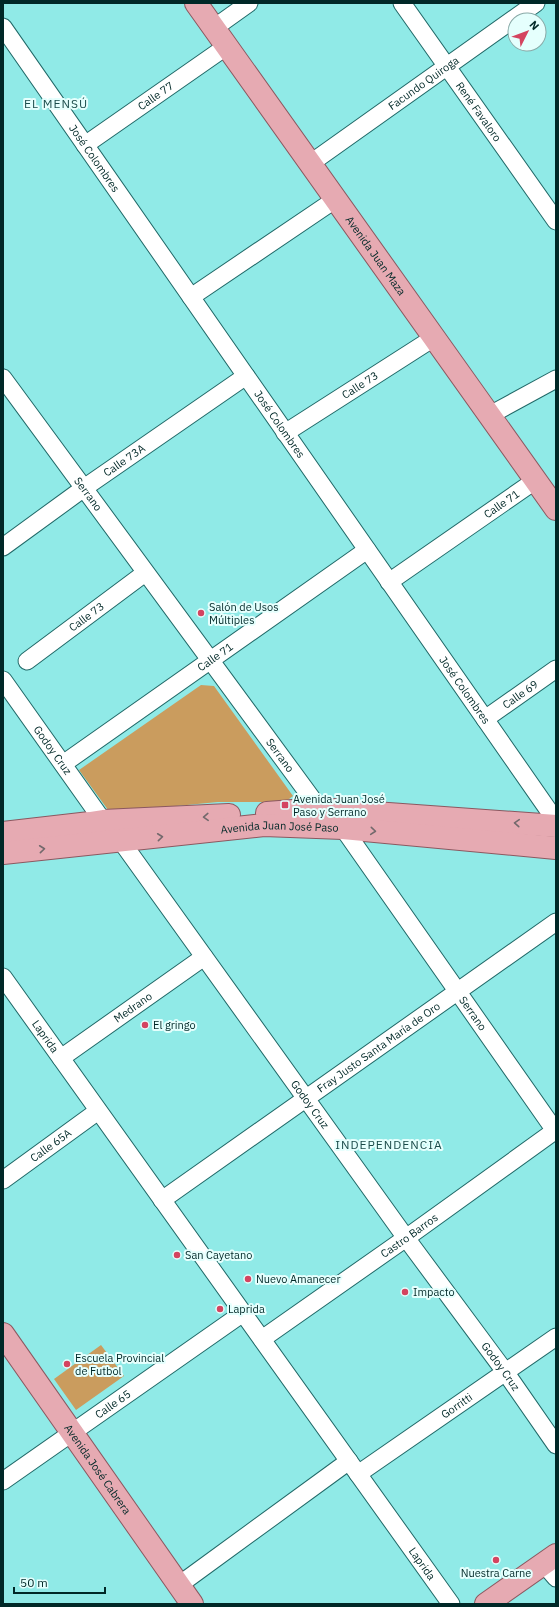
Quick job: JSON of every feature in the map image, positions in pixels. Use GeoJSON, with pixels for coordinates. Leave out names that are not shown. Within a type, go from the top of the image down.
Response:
{"type":"FeatureCollection","features":[{"type":"Feature","properties":{"kind":"main road","name":"Avenida Juan Maza"},"geometry":{"type":"LineString","coordinates":[[196,3],[556,509]]}},
{"type":"Feature","properties":{"kind":"main road","name":"Avenida Juan José Paso"},"geometry":{"type":"LineString","coordinates":[[3,833],[103,821],[275,813],[319,809],[556,826]]}},
{"type":"Feature","properties":{"kind":"main road","name":"Avenida Juan José Paso"},"geometry":{"type":"LineString","coordinates":[[3,853],[264,826],[343,828],[556,848]]}},
{"type":"Feature","properties":{"kind":"main road","name":"Avenida José Cabrera"},"geometry":{"type":"LineString","coordinates":[[3,1334],[192,1604]]}},
{"type":"Feature","properties":{"kind":"main road"},"geometry":{"type":"LineString","coordinates":[[486,1604],[552,1566]]}},
{"type":"Feature","properties":{"kind":"street"},"geometry":{"type":"LineString","coordinates":[[214,28],[249,3]]}},
{"type":"Feature","properties":{"kind":"street","name":"René Favaloro"},"geometry":{"type":"LineString","coordinates":[[402,3],[556,221]]}},
{"type":"Feature","properties":{"kind":"street","name":"Facundo Quiroga"},"geometry":{"type":"LineString","coordinates":[[311,163],[536,3]]}},
{"type":"Feature","properties":{"kind":"street","name":"José Colombres"},"geometry":{"type":"LineString","coordinates":[[5,34],[85,145],[556,821]]}},
{"type":"Feature","properties":{"kind":"street","name":"Calle 77"},"geometry":{"type":"LineString","coordinates":[[85,145],[227,46]]}},
{"type":"Feature","properties":{"kind":"street"},"geometry":{"type":"LineString","coordinates":[[191,297],[336,199]]}},
{"type":"Feature","properties":{"kind":"street","name":"Calle 73"},"geometry":{"type":"LineString","coordinates":[[286,433],[435,337]]}},
{"type":"Feature","properties":{"kind":"street","name":"Calle 73A"},"geometry":{"type":"LineString","coordinates":[[3,547],[84,488],[246,376]]}},
{"type":"Feature","properties":{"kind":"street","name":"Serrano"},"geometry":{"type":"LineString","coordinates":[[3,378],[319,809],[327,819],[343,828],[556,1131]]}},
{"type":"Feature","properties":{"kind":"street"},"geometry":{"type":"LineString","coordinates":[[490,415],[556,379]]}},
{"type":"Feature","properties":{"kind":"street","name":"Calle 71"},"geometry":{"type":"LineString","coordinates":[[389,582],[536,480]]}},
{"type":"Feature","properties":{"kind":"street","name":"Calle 71"},"geometry":{"type":"LineString","coordinates":[[63,764],[367,550]]}},
{"type":"Feature","properties":{"kind":"street","name":"Calle 73"},"geometry":{"type":"LineString","coordinates":[[27,661],[146,573]]}},
{"type":"Feature","properties":{"kind":"street","name":"Calle 69"},"geometry":{"type":"LineString","coordinates":[[485,719],[556,669]]}},
{"type":"Feature","properties":{"kind":"street","name":"Godoy Cruz"},"geometry":{"type":"LineString","coordinates":[[3,680],[103,821],[121,841],[406,1238],[506,1373],[556,1445]]}},
{"type":"Feature","properties":{"kind":"street","name":"Fray Justo Santa María de Oro"},"geometry":{"type":"LineString","coordinates":[[162,1200],[556,922]]}},
{"type":"Feature","properties":{"kind":"street","name":"Medrano"},"geometry":{"type":"LineString","coordinates":[[61,1058],[204,957]]}},
{"type":"Feature","properties":{"kind":"street","name":"Laprida"},"geometry":{"type":"LineString","coordinates":[[3,977],[451,1604]]}},
{"type":"Feature","properties":{"kind":"street","name":"Calle 65A"},"geometry":{"type":"LineString","coordinates":[[3,1180],[98,1111]]}},
{"type":"Feature","properties":{"kind":"street","name":"Castro Barros"},"geometry":{"type":"LineString","coordinates":[[262,1339],[556,1131]]}},
{"type":"Feature","properties":{"kind":"street","name":"Calle 65"},"geometry":{"type":"LineString","coordinates":[[3,1481],[243,1313]]}},
{"type":"Feature","properties":{"kind":"street","name":"Gorritti"},"geometry":{"type":"LineString","coordinates":[[179,1585],[353,1467],[506,1373],[556,1337]]}},
{"type":"Feature","properties":{"kind":"shaded area"},"geometry":{"type":"Polygon","coordinates":[[[201,685],[214,686],[293,796],[285,802],[218,802],[111,814],[79,770],[201,685]]]}},
{"type":"Feature","properties":{"kind":"shaded area"},"geometry":{"type":"Polygon","coordinates":[[[101,1345],[124,1376],[76,1410],[54,1379],[101,1345]]]}},
{"type":"Feature","properties":{"kind":"place","name":"Salón de Usos Múltiples"},"geometry":{"type":"Point","coordinates":[201,613]}},
{"type":"Feature","properties":{"kind":"place","name":"Avenida Juan José Paso y Serrano"},"geometry":{"type":"Point","coordinates":[285,805]}},
{"type":"Feature","properties":{"kind":"place","name":"El gringo"},"geometry":{"type":"Point","coordinates":[145,1025]}},
{"type":"Feature","properties":{"kind":"place","name":"San Cayetano"},"geometry":{"type":"Point","coordinates":[177,1255]}},
{"type":"Feature","properties":{"kind":"place","name":"Nuevo Amanecer"},"geometry":{"type":"Point","coordinates":[248,1279]}},
{"type":"Feature","properties":{"kind":"place","name":"Impacto"},"geometry":{"type":"Point","coordinates":[405,1292]}},
{"type":"Feature","properties":{"kind":"place","name":"Laprida"},"geometry":{"type":"Point","coordinates":[220,1309]}},
{"type":"Feature","properties":{"kind":"place","name":"Escuela Provincial de Futbol"},"geometry":{"type":"Point","coordinates":[67,1364]}},
{"type":"Feature","properties":{"kind":"place","name":"Nuestra Carne"},"geometry":{"type":"Point","coordinates":[496,1560]}},
{"type":"Feature","properties":{"kind":"district","name":"EL MENSÚ"},"geometry":{"type":"Point","coordinates":[56,104]}},
{"type":"Feature","properties":{"kind":"district","name":"INDEPENDENCIA"},"geometry":{"type":"Point","coordinates":[389,1145]}}]}
